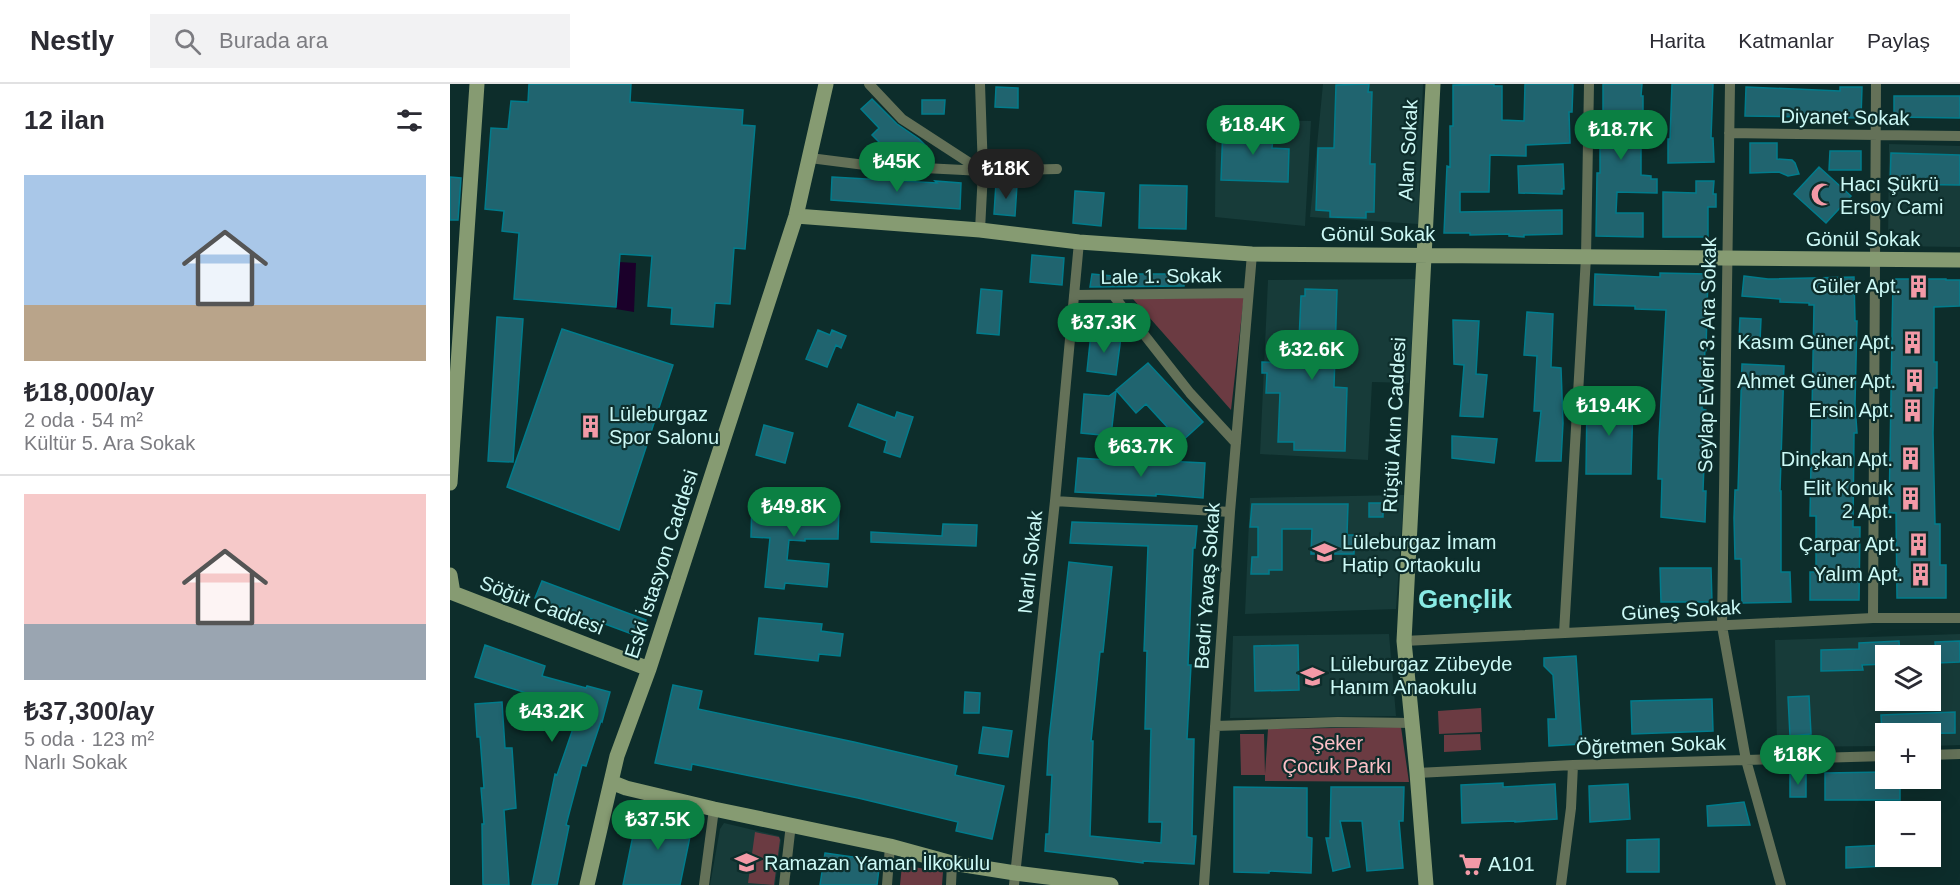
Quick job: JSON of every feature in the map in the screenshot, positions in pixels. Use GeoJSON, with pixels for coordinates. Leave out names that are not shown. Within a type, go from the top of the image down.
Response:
{"type":"FeatureCollection","features":[{"type":"Feature","properties":{"kind":"street"},"geometry":{"type":"LineString","coordinates":[[450,483],[477,84]]}},
{"type":"Feature","properties":{"kind":"street","name":"Eski İstasyon Caddesi"},"geometry":{"type":"LineString","coordinates":[[587,885],[617,756],[649,669],[796,216],[826,84]]}},
{"type":"Feature","properties":{"kind":"street"},"geometry":{"type":"LineString","coordinates":[[869,84],[902,119],[982,171]]}},
{"type":"Feature","properties":{"kind":"street"},"geometry":{"type":"LineString","coordinates":[[980,84],[982,171],[980,230]]}},
{"type":"Feature","properties":{"kind":"street","name":"Alan Sokak"},"geometry":{"type":"LineString","coordinates":[[1424,255],[1433,84]]}},
{"type":"Feature","properties":{"kind":"street"},"geometry":{"type":"LineString","coordinates":[[1564,633],[1586,258],[1589,84]]}},
{"type":"Feature","properties":{"kind":"street","name":"Seylap Evleri 3. Ara Sokak"},"geometry":{"type":"LineString","coordinates":[[1730,84],[1722,626],[1746,760],[1781,885]]}},
{"type":"Feature","properties":{"kind":"street"},"geometry":{"type":"LineString","coordinates":[[1873,618],[1876,84]]}},
{"type":"Feature","properties":{"kind":"street","name":"Diyanet Sokak"},"geometry":{"type":"LineString","coordinates":[[1729,133],[1960,136]]}},
{"type":"Feature","properties":{"kind":"street"},"geometry":{"type":"LineString","coordinates":[[810,158],[865,165],[982,171],[1057,169]]}},
{"type":"Feature","properties":{"kind":"street","name":"Gönül Sokak"},"geometry":{"type":"LineString","coordinates":[[796,216],[980,230],[1079,242],[1252,254],[1960,261]]}},
{"type":"Feature","properties":{"kind":"street","name":"Narlı Sokak"},"geometry":{"type":"LineString","coordinates":[[1015,879],[1079,242]]}},
{"type":"Feature","properties":{"kind":"street","name":"Bedri Yavaş Sokak"},"geometry":{"type":"LineString","coordinates":[[1204,885],[1230,512],[1252,254]]}},
{"type":"Feature","properties":{"kind":"street","name":"Rüştü Akın Caddesi"},"geometry":{"type":"LineString","coordinates":[[1424,255],[1404,641],[1426,885]]}},
{"type":"Feature","properties":{"kind":"street","name":"Lale 1. Sokak"},"geometry":{"type":"LineString","coordinates":[[1074,295],[1248,293]]}},
{"type":"Feature","properties":{"kind":"street"},"geometry":{"type":"LineString","coordinates":[[1113,295],[1190,393],[1236,443]]}},
{"type":"Feature","properties":{"kind":"street"},"geometry":{"type":"LineString","coordinates":[[1054,501],[1230,512]]}},
{"type":"Feature","properties":{"kind":"street","name":"Söğüt Caddesi"},"geometry":{"type":"LineString","coordinates":[[450,575],[453,593],[649,669]]}},
{"type":"Feature","properties":{"kind":"street","name":"Güneş Sokak"},"geometry":{"type":"LineString","coordinates":[[1404,641],[1873,618],[1960,618]]}},
{"type":"Feature","properties":{"kind":"street"},"geometry":{"type":"LineString","coordinates":[[1215,726],[1326,722],[1413,723]]}},
{"type":"Feature","properties":{"kind":"street"},"geometry":{"type":"LineString","coordinates":[[1941,755],[1960,754]]}},
{"type":"Feature","properties":{"kind":"street","name":"Öğretmen Sokak"},"geometry":{"type":"LineString","coordinates":[[1417,773],[1573,765],[1875,756]]}},
{"type":"Feature","properties":{"kind":"street"},"geometry":{"type":"LineString","coordinates":[[1561,885],[1572,807],[1573,765]]}},
{"type":"Feature","properties":{"kind":"street"},"geometry":{"type":"LineString","coordinates":[[611,782],[626,788],[714,809],[890,846],[1015,879],[1111,885]]}},
{"type":"Feature","properties":{"kind":"street"},"geometry":{"type":"LineString","coordinates":[[704,885],[714,809]]}},
{"type":"Feature","properties":{"kind":"street"},"geometry":{"type":"LineString","coordinates":[[784,885],[791,824]]}},
{"type":"Feature","properties":{"kind":"street"},"geometry":{"type":"LineString","coordinates":[[887,885],[890,846]]}},
{"type":"Feature","properties":{"kind":"street"},"geometry":{"type":"LineString","coordinates":[[951,885],[952,863]]}},
{"type":"Feature","properties":{"kind":"shaded area"},"geometry":{"type":"Polygon","coordinates":[[[1323,84],[1423,84],[1418,224],[1310,217],[1323,84]]]}},
{"type":"Feature","properties":{"kind":"shaded area"},"geometry":{"type":"Polygon","coordinates":[[[1216,119],[1311,121],[1305,226],[1215,217],[1216,119]]]}},
{"type":"Feature","properties":{"kind":"shaded area"},"geometry":{"type":"Polygon","coordinates":[[[1889,144],[1960,146],[1960,247],[1888,246],[1889,144]]]}},
{"type":"Feature","properties":{"kind":"shaded area"},"geometry":{"type":"Polygon","coordinates":[[[619,262],[636,263],[634,312],[616,309],[619,262]]]}},
{"type":"Feature","properties":{"kind":"shaded area"},"geometry":{"type":"Polygon","coordinates":[[[1416,279],[1409,383],[1372,382],[1368,460],[1260,454],[1268,280],[1416,279]]]}},
{"type":"Feature","properties":{"kind":"shaded area","name":"Lüleburgaz İmam Hatip Ortaokulu"},"geometry":{"type":"Polygon","coordinates":[[[1404,495],[1396,609],[1245,614],[1250,498],[1404,495]]]}},
{"type":"Feature","properties":{"kind":"shaded area","name":"Lüleburgaz Zübeyde Hanım Anaokulu"},"geometry":{"type":"Polygon","coordinates":[[[1389,634],[1396,716],[1230,718],[1233,636],[1389,634]]]}},
{"type":"Feature","properties":{"kind":"shaded area"},"geometry":{"type":"Polygon","coordinates":[[[1960,634],[1960,745],[1941,746],[1941,723],[1875,723],[1875,746],[1777,747],[1775,640],[1960,634]]]}},
{"type":"Feature","properties":{"kind":"shaded area","name":"Ramazan Yaman İlkokulu"},"geometry":{"type":"Polygon","coordinates":[[[724,823],[779,836],[781,840],[775,885],[710,885],[720,829],[724,823]]]}},
{"type":"Feature","properties":{"kind":"green space"},"geometry":{"type":"Polygon","coordinates":[[[1244,296],[1231,410],[1133,299],[1244,296]]]}},
{"type":"Feature","properties":{"kind":"green space"},"geometry":{"type":"Polygon","coordinates":[[[1481,708],[1482,732],[1439,734],[1438,711],[1481,708]]]}},
{"type":"Feature","properties":{"kind":"green space","name":"Şeker Çocuk Parkı"},"geometry":{"type":"Polygon","coordinates":[[[1401,727],[1409,782],[1265,781],[1265,775],[1241,775],[1240,734],[1264,734],[1265,774],[1268,729],[1401,727]]]}},
{"type":"Feature","properties":{"kind":"green space"},"geometry":{"type":"Polygon","coordinates":[[[1480,734],[1481,750],[1444,752],[1444,735],[1480,734]]]}},
{"type":"Feature","properties":{"kind":"green space"},"geometry":{"type":"Polygon","coordinates":[[[755,832],[779,837],[774,885],[748,883],[755,832]]]}},
{"type":"Feature","properties":{"kind":"green space"},"geometry":{"type":"Polygon","coordinates":[[[902,865],[943,872],[942,885],[900,885],[902,865]]]}},
{"type":"Feature","properties":{"kind":"building"},"geometry":{"type":"Polygon","coordinates":[[[529,84],[631,84],[630,102],[743,110],[742,125],[755,126],[745,249],[734,248],[730,304],[715,303],[713,327],[671,324],[672,308],[648,306],[652,256],[620,254],[616,307],[514,299],[519,233],[502,231],[504,211],[485,209],[491,128],[508,129],[511,101],[528,102],[529,84]]]}},
{"type":"Feature","properties":{"kind":"building"},"geometry":{"type":"Polygon","coordinates":[[[1369,84],[1368,92],[1372,92],[1370,164],[1375,164],[1374,212],[1366,212],[1366,218],[1330,217],[1330,211],[1316,210],[1318,148],[1334,148],[1336,85],[1369,84]]]}},
{"type":"Feature","properties":{"kind":"building"},"geometry":{"type":"Polygon","coordinates":[[[1494,84],[1494,86],[1502,86],[1502,120],[1524,121],[1525,84],[1573,84],[1572,112],[1569,112],[1570,143],[1526,145],[1526,156],[1490,155],[1489,192],[1460,192],[1460,212],[1562,210],[1562,234],[1524,235],[1524,237],[1509,236],[1509,234],[1444,233],[1447,166],[1450,167],[1450,126],[1453,126],[1453,85],[1494,84]]]}},
{"type":"Feature","properties":{"kind":"building"},"geometry":{"type":"Polygon","coordinates":[[[1603,84],[1642,84],[1641,175],[1657,179],[1657,193],[1617,192],[1616,213],[1643,213],[1643,237],[1596,236],[1597,173],[1600,173],[1600,135],[1603,135],[1603,84]]]}},
{"type":"Feature","properties":{"kind":"building"},"geometry":{"type":"Polygon","coordinates":[[[1672,84],[1713,84],[1711,138],[1713,138],[1714,162],[1668,163],[1672,84]]]}},
{"type":"Feature","properties":{"kind":"building"},"geometry":{"type":"Polygon","coordinates":[[[996,87],[1018,88],[1018,108],[995,107],[996,87]]]}},
{"type":"Feature","properties":{"kind":"building"},"geometry":{"type":"Polygon","coordinates":[[[1746,87],[1840,91],[1840,87],[1862,87],[1861,118],[1745,116],[1746,87]]]}},
{"type":"Feature","properties":{"kind":"building"},"geometry":{"type":"Polygon","coordinates":[[[1894,96],[1960,96],[1960,118],[1894,117],[1894,96]]]}},
{"type":"Feature","properties":{"kind":"building"},"geometry":{"type":"Polygon","coordinates":[[[872,99],[897,124],[927,147],[913,160],[907,153],[900,159],[896,159],[872,135],[879,128],[861,109],[872,99]]]}},
{"type":"Feature","properties":{"kind":"building"},"geometry":{"type":"Polygon","coordinates":[[[922,100],[945,100],[944,114],[922,114],[922,100]]]}},
{"type":"Feature","properties":{"kind":"building"},"geometry":{"type":"Polygon","coordinates":[[[1223,125],[1274,128],[1272,148],[1289,149],[1288,182],[1221,180],[1223,125]]]}},
{"type":"Feature","properties":{"kind":"building"},"geometry":{"type":"Polygon","coordinates":[[[1750,143],[1777,143],[1777,159],[1792,160],[1799,174],[1788,176],[1779,172],[1750,173],[1750,143]]]}},
{"type":"Feature","properties":{"kind":"building"},"geometry":{"type":"Polygon","coordinates":[[[1830,151],[1861,151],[1861,170],[1829,170],[1830,151]]]}},
{"type":"Feature","properties":{"kind":"building"},"geometry":{"type":"Polygon","coordinates":[[[1891,153],[1960,155],[1960,185],[1890,184],[1891,153]]]}},
{"type":"Feature","properties":{"kind":"building"},"geometry":{"type":"Polygon","coordinates":[[[1563,164],[1564,189],[1562,189],[1562,194],[1519,193],[1518,166],[1563,164]]]}},
{"type":"Feature","properties":{"kind":"building","name":"Hacı Şükrü Ersoy Cami"},"geometry":{"type":"Polygon","coordinates":[[[1819,167],[1851,196],[1826,223],[1794,194],[1819,167]]]}},
{"type":"Feature","properties":{"kind":"building"},"geometry":{"type":"Polygon","coordinates":[[[450,177],[461,178],[458,220],[450,220],[450,177]]]}},
{"type":"Feature","properties":{"kind":"building"},"geometry":{"type":"Polygon","coordinates":[[[832,177],[961,183],[960,209],[831,200],[832,177]]]}},
{"type":"Feature","properties":{"kind":"building"},"geometry":{"type":"Polygon","coordinates":[[[1696,181],[1714,181],[1713,194],[1716,194],[1716,207],[1708,207],[1708,237],[1663,237],[1663,192],[1696,193],[1696,181]]]}},
{"type":"Feature","properties":{"kind":"building"},"geometry":{"type":"Polygon","coordinates":[[[996,183],[1017,185],[1015,216],[994,214],[996,183]]]}},
{"type":"Feature","properties":{"kind":"building"},"geometry":{"type":"Polygon","coordinates":[[[1140,185],[1187,186],[1186,229],[1139,228],[1140,185]]]}},
{"type":"Feature","properties":{"kind":"building"},"geometry":{"type":"Polygon","coordinates":[[[1075,191],[1104,193],[1101,226],[1073,223],[1075,191]]]}},
{"type":"Feature","properties":{"kind":"building"},"geometry":{"type":"Polygon","coordinates":[[[1032,255],[1064,258],[1062,285],[1030,282],[1032,255]]]}},
{"type":"Feature","properties":{"kind":"building"},"geometry":{"type":"Polygon","coordinates":[[[1660,273],[1708,274],[1702,409],[1706,410],[1703,491],[1706,491],[1705,522],[1661,517],[1662,479],[1658,479],[1666,310],[1635,309],[1635,306],[1594,305],[1595,274],[1660,277],[1660,273]]]}},
{"type":"Feature","properties":{"kind":"building"},"geometry":{"type":"Polygon","coordinates":[[[1092,274],[1123,277],[1123,274],[1184,274],[1184,286],[1090,287],[1092,274]]]}},
{"type":"Feature","properties":{"kind":"building"},"geometry":{"type":"Polygon","coordinates":[[[1744,276],[1768,279],[1854,277],[1855,321],[1857,321],[1855,404],[1857,433],[1854,433],[1853,527],[1860,527],[1859,600],[1810,600],[1810,572],[1816,572],[1816,516],[1810,516],[1814,305],[1742,296],[1744,276]]]}},
{"type":"Feature","properties":{"kind":"building"},"geometry":{"type":"Polygon","coordinates":[[[1893,279],[1960,280],[1960,306],[1934,307],[1934,362],[1937,362],[1933,433],[1935,524],[1940,524],[1940,565],[1946,565],[1946,598],[1897,598],[1896,513],[1889,513],[1893,279]]]}},
{"type":"Feature","properties":{"kind":"building"},"geometry":{"type":"Polygon","coordinates":[[[981,289],[1002,291],[999,335],[977,333],[981,289]]]}},
{"type":"Feature","properties":{"kind":"building"},"geometry":{"type":"Polygon","coordinates":[[[1305,289],[1337,290],[1334,387],[1347,388],[1345,451],[1294,450],[1294,442],[1278,442],[1280,393],[1266,393],[1267,373],[1262,373],[1262,362],[1298,363],[1301,296],[1305,296],[1305,289]]]}},
{"type":"Feature","properties":{"kind":"building"},"geometry":{"type":"Polygon","coordinates":[[[1527,312],[1553,314],[1551,367],[1561,368],[1563,423],[1561,461],[1536,461],[1541,411],[1534,411],[1537,356],[1524,355],[1527,312]]]}},
{"type":"Feature","properties":{"kind":"building"},"geometry":{"type":"Polygon","coordinates":[[[497,317],[523,319],[513,462],[488,461],[497,317]]]}},
{"type":"Feature","properties":{"kind":"building"},"geometry":{"type":"Polygon","coordinates":[[[1740,318],[1761,319],[1760,341],[1739,340],[1740,318]]]}},
{"type":"Feature","properties":{"kind":"building"},"geometry":{"type":"Polygon","coordinates":[[[1453,320],[1479,321],[1476,374],[1487,375],[1483,417],[1460,416],[1464,365],[1454,364],[1453,320]]]}},
{"type":"Feature","properties":{"kind":"building","name":"Lüleburgaz Spor Salonu"},"geometry":{"type":"Polygon","coordinates":[[[562,329],[673,365],[619,530],[507,487],[562,329]]]}},
{"type":"Feature","properties":{"kind":"building"},"geometry":{"type":"Polygon","coordinates":[[[818,330],[830,335],[832,330],[846,336],[841,348],[836,345],[827,367],[806,359],[818,330]]]}},
{"type":"Feature","properties":{"kind":"building"},"geometry":{"type":"Polygon","coordinates":[[[1091,333],[1121,337],[1116,375],[1087,371],[1091,333]]]}},
{"type":"Feature","properties":{"kind":"building"},"geometry":{"type":"Polygon","coordinates":[[[1148,363],[1203,422],[1181,442],[1146,404],[1136,413],[1116,390],[1148,363]]]}},
{"type":"Feature","properties":{"kind":"building"},"geometry":{"type":"Polygon","coordinates":[[[1742,364],[1784,366],[1780,491],[1781,572],[1790,572],[1791,602],[1742,603],[1741,559],[1735,559],[1734,518],[1735,490],[1738,490],[1742,364]]]}},
{"type":"Feature","properties":{"kind":"building"},"geometry":{"type":"Polygon","coordinates":[[[1116,391],[1111,436],[1081,433],[1084,394],[1109,396],[1116,391]]]}},
{"type":"Feature","properties":{"kind":"building"},"geometry":{"type":"Polygon","coordinates":[[[1587,399],[1633,401],[1631,474],[1586,474],[1587,399]]]}},
{"type":"Feature","properties":{"kind":"building"},"geometry":{"type":"Polygon","coordinates":[[[858,404],[895,418],[897,412],[913,417],[900,457],[884,452],[887,441],[849,426],[858,404]]]}},
{"type":"Feature","properties":{"kind":"building"},"geometry":{"type":"Polygon","coordinates":[[[764,425],[793,433],[785,463],[756,455],[764,425]]]}},
{"type":"Feature","properties":{"kind":"building"},"geometry":{"type":"Polygon","coordinates":[[[1452,436],[1497,439],[1494,463],[1452,458],[1452,436]]]}},
{"type":"Feature","properties":{"kind":"building"},"geometry":{"type":"Polygon","coordinates":[[[1078,458],[1205,463],[1203,498],[1075,492],[1078,458]]]}},
{"type":"Feature","properties":{"kind":"building"},"geometry":{"type":"Polygon","coordinates":[[[752,500],[839,504],[838,539],[789,540],[787,560],[829,564],[827,587],[785,583],[784,589],[765,587],[770,538],[751,537],[752,500]]]}},
{"type":"Feature","properties":{"kind":"building"},"geometry":{"type":"Polygon","coordinates":[[[1369,503],[1383,503],[1383,517],[1369,517],[1369,503]]]}},
{"type":"Feature","properties":{"kind":"building"},"geometry":{"type":"Polygon","coordinates":[[[1252,504],[1348,504],[1347,535],[1354,535],[1354,554],[1311,554],[1312,529],[1282,529],[1282,570],[1269,570],[1269,574],[1251,574],[1252,557],[1258,557],[1258,527],[1250,527],[1252,504]]]}},
{"type":"Feature","properties":{"kind":"building"},"geometry":{"type":"Polygon","coordinates":[[[1072,522],[1197,526],[1195,548],[1193,548],[1187,739],[1194,739],[1192,836],[1196,836],[1194,864],[1143,861],[1143,863],[1045,851],[1046,834],[1049,834],[1052,775],[1047,775],[1049,739],[1069,562],[1112,567],[1091,741],[1093,741],[1090,836],[1161,843],[1162,822],[1149,822],[1151,729],[1145,729],[1147,651],[1144,651],[1148,546],[1070,543],[1072,522]]]}},
{"type":"Feature","properties":{"kind":"building"},"geometry":{"type":"Polygon","coordinates":[[[943,524],[977,525],[976,546],[871,542],[871,532],[942,536],[943,524]]]}},
{"type":"Feature","properties":{"kind":"building"},"geometry":{"type":"Polygon","coordinates":[[[1660,568],[1711,568],[1712,602],[1661,602],[1660,568]]]}},
{"type":"Feature","properties":{"kind":"building"},"geometry":{"type":"Polygon","coordinates":[[[542,581],[646,620],[640,637],[535,598],[542,581]]]}},
{"type":"Feature","properties":{"kind":"building"},"geometry":{"type":"Polygon","coordinates":[[[759,618],[822,624],[821,631],[843,634],[840,656],[819,654],[818,661],[755,654],[759,618]]]}},
{"type":"Feature","properties":{"kind":"building"},"geometry":{"type":"Polygon","coordinates":[[[1899,641],[1899,645],[1875,645],[1875,664],[1862,665],[1863,670],[1821,671],[1821,650],[1859,649],[1859,643],[1899,641]]]}},
{"type":"Feature","properties":{"kind":"building"},"geometry":{"type":"Polygon","coordinates":[[[1960,641],[1960,662],[1941,663],[1941,645],[1935,645],[1935,642],[1960,641]]]}},
{"type":"Feature","properties":{"kind":"building"},"geometry":{"type":"Polygon","coordinates":[[[485,645],[545,666],[542,676],[610,692],[586,766],[582,765],[566,825],[569,826],[557,885],[532,885],[555,774],[557,775],[577,717],[542,708],[545,700],[549,700],[475,677],[485,645]]]}},
{"type":"Feature","properties":{"kind":"building"},"geometry":{"type":"Polygon","coordinates":[[[1298,645],[1299,690],[1255,691],[1254,646],[1298,645]]]}},
{"type":"Feature","properties":{"kind":"building"},"geometry":{"type":"Polygon","coordinates":[[[1576,656],[1582,744],[1549,746],[1548,719],[1556,719],[1553,675],[1544,666],[1544,658],[1576,656]]]}},
{"type":"Feature","properties":{"kind":"building"},"geometry":{"type":"Polygon","coordinates":[[[673,685],[702,691],[698,709],[957,766],[955,775],[1004,786],[992,839],[956,831],[958,822],[858,798],[692,764],[691,770],[655,763],[673,685]]]}},
{"type":"Feature","properties":{"kind":"building"},"geometry":{"type":"Polygon","coordinates":[[[965,692],[980,693],[979,713],[964,713],[965,692]]]}},
{"type":"Feature","properties":{"kind":"building"},"geometry":{"type":"Polygon","coordinates":[[[1809,696],[1811,734],[1790,736],[1788,697],[1809,696]]]}},
{"type":"Feature","properties":{"kind":"building"},"geometry":{"type":"Polygon","coordinates":[[[1712,699],[1713,731],[1632,734],[1631,701],[1712,699]]]}},
{"type":"Feature","properties":{"kind":"building"},"geometry":{"type":"Polygon","coordinates":[[[502,702],[505,748],[512,748],[516,808],[504,810],[509,885],[483,885],[482,824],[484,824],[481,788],[484,788],[475,704],[502,702]]]}},
{"type":"Feature","properties":{"kind":"building"},"geometry":{"type":"Polygon","coordinates":[[[1955,712],[1955,733],[1941,733],[1941,723],[1881,723],[1881,715],[1955,712]]]}},
{"type":"Feature","properties":{"kind":"building"},"geometry":{"type":"Polygon","coordinates":[[[983,727],[1012,731],[1008,757],[979,753],[983,727]]]}},
{"type":"Feature","properties":{"kind":"building"},"geometry":{"type":"Polygon","coordinates":[[[1875,772],[1875,789],[1900,789],[1900,800],[1825,800],[1825,773],[1875,772]]]}},
{"type":"Feature","properties":{"kind":"building"},"geometry":{"type":"Polygon","coordinates":[[[1790,774],[1806,774],[1806,797],[1790,797],[1790,774]]]}},
{"type":"Feature","properties":{"kind":"building"},"geometry":{"type":"Polygon","coordinates":[[[1503,783],[1503,787],[1555,784],[1557,819],[1462,823],[1461,785],[1503,783]]]}},
{"type":"Feature","properties":{"kind":"building"},"geometry":{"type":"Polygon","coordinates":[[[1628,784],[1630,819],[1590,822],[1589,786],[1628,784]]]}},
{"type":"Feature","properties":{"kind":"building"},"geometry":{"type":"Polygon","coordinates":[[[1234,787],[1307,788],[1307,837],[1312,838],[1311,873],[1234,872],[1234,787]]]}},
{"type":"Feature","properties":{"kind":"building"},"geometry":{"type":"Polygon","coordinates":[[[1331,787],[1404,787],[1403,821],[1399,821],[1403,868],[1367,871],[1362,821],[1340,821],[1350,867],[1333,871],[1326,838],[1330,838],[1331,787]]]}},
{"type":"Feature","properties":{"kind":"building"},"geometry":{"type":"Polygon","coordinates":[[[1744,802],[1750,825],[1708,826],[1707,806],[1744,802]]]}},
{"type":"Feature","properties":{"kind":"building"},"geometry":{"type":"Polygon","coordinates":[[[638,811],[693,822],[680,885],[623,885],[638,811]]]}},
{"type":"Feature","properties":{"kind":"building"},"geometry":{"type":"Polygon","coordinates":[[[1659,839],[1659,872],[1627,872],[1627,840],[1659,839]]]}},
{"type":"Feature","properties":{"kind":"building"},"geometry":{"type":"Polygon","coordinates":[[[1875,846],[1875,867],[1846,868],[1846,847],[1875,846]]]}},
{"type":"Feature","properties":{"kind":"building"},"geometry":{"type":"Polygon","coordinates":[[[825,853],[880,861],[877,885],[820,885],[825,853]]]}},
{"type":"Feature","properties":{"kind":"place","name":"Hacı Şükrü Ersoy Cami"},"geometry":{"type":"Point","coordinates":[1822,195]}},
{"type":"Feature","properties":{"kind":"place","name":"Güler Apt."},"geometry":{"type":"Point","coordinates":[1919,286]}},
{"type":"Feature","properties":{"kind":"place","name":"Kasım Güner Apt."},"geometry":{"type":"Point","coordinates":[1913,342]}},
{"type":"Feature","properties":{"kind":"place","name":"Ahmet Güner Apt."},"geometry":{"type":"Point","coordinates":[1914,381]}},
{"type":"Feature","properties":{"kind":"place","name":"Ersin Apt."},"geometry":{"type":"Point","coordinates":[1912,410]}},
{"type":"Feature","properties":{"kind":"place","name":"Lüleburgaz Spor Salonu"},"geometry":{"type":"Point","coordinates":[591,426]}},
{"type":"Feature","properties":{"kind":"place","name":"Dinçkan Apt."},"geometry":{"type":"Point","coordinates":[1911,459]}},
{"type":"Feature","properties":{"kind":"place","name":"Elit Konuk 2 Apt."},"geometry":{"type":"Point","coordinates":[1911,499]}},
{"type":"Feature","properties":{"kind":"place","name":"Çarpar Apt."},"geometry":{"type":"Point","coordinates":[1918,544]}},
{"type":"Feature","properties":{"kind":"place","name":"Lüleburgaz İmam Hatip Ortaokulu"},"geometry":{"type":"Point","coordinates":[1324,553]}},
{"type":"Feature","properties":{"kind":"place","name":"Yalım Apt."},"geometry":{"type":"Point","coordinates":[1921,574]}},
{"type":"Feature","properties":{"kind":"place","name":"Lüleburgaz Zübeyde Hanım Anaokulu"},"geometry":{"type":"Point","coordinates":[1312,676]}},
{"type":"Feature","properties":{"kind":"place","name":"Ramazan Yaman İlkokulu"},"geometry":{"type":"Point","coordinates":[746,863]}},
{"type":"Feature","properties":{"kind":"place","name":"A101"},"geometry":{"type":"Point","coordinates":[1470,864]}},
{"type":"Feature","properties":{"kind":"district","name":"Gençlik"},"geometry":{"type":"Point","coordinates":[1465,599]}}]}
